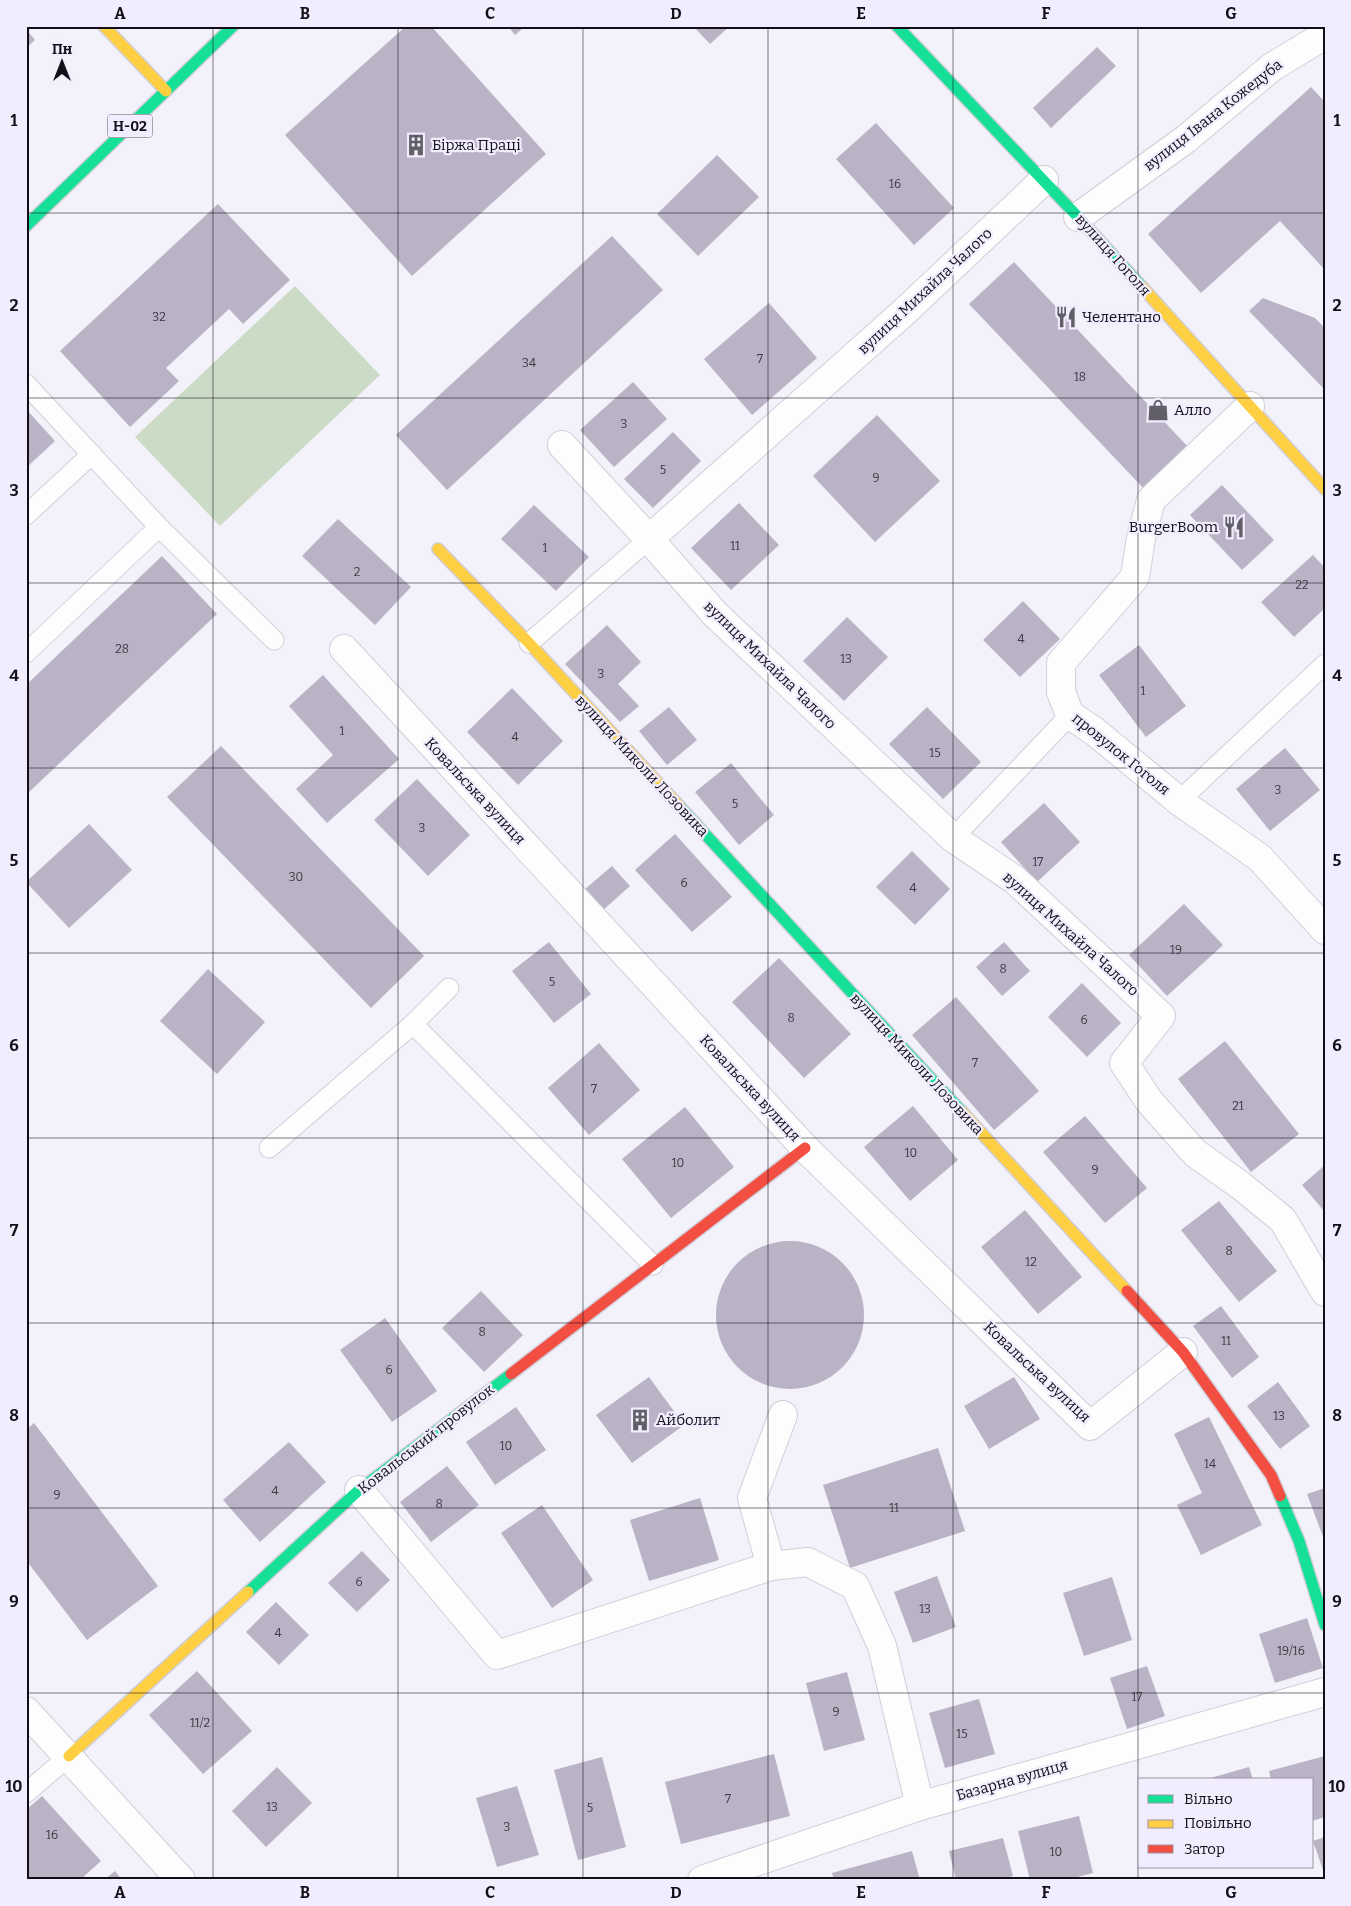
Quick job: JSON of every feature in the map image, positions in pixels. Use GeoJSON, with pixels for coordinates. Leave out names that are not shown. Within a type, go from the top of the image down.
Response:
{"type":"FeatureCollection","features":[{"type":"Feature","properties":{"kind":"street"},"geometry":{"type":"LineString","coordinates":[[104,26],[166,91]]}},
{"type":"Feature","properties":{"kind":"street","name":"Н-02"},"geometry":{"type":"LineString","coordinates":[[26,226],[233,26]]}},
{"type":"Feature","properties":{"kind":"street","name":"вулиця Гоголя"},"geometry":{"type":"LineString","coordinates":[[897,26],[1044,180],[1325,489]]}},
{"type":"Feature","properties":{"kind":"street","name":"вулиця Івана Кожедуба"},"geometry":{"type":"LineString","coordinates":[[1078,217],[1186,140],[1272,67],[1325,35]]}},
{"type":"Feature","properties":{"kind":"street","name":"вулиця Михайла Чалого"},"geometry":{"type":"LineString","coordinates":[[649,539],[903,313],[1044,180]]}},
{"type":"Feature","properties":{"kind":"street","name":"провулок Гоголя"},"geometry":{"type":"LineString","coordinates":[[1250,406],[1151,500],[1141,538],[1135,577],[1061,663],[1061,692],[1070,715],[1094,731],[1179,801],[1260,858],[1325,930]]}},
{"type":"Feature","properties":{"kind":"street","name":"вулиця Михайла Чалого"},"geometry":{"type":"LineString","coordinates":[[562,445],[715,614],[953,838],[1015,880],[1161,1016],[1124,1063],[1149,1101],[1195,1153],[1240,1185],[1283,1220],[1325,1292]]}},
{"type":"Feature","properties":{"kind":"street","name":"вулиця Миколи Лозовика"},"geometry":{"type":"LineString","coordinates":[[438,549],[528,643],[1183,1352],[1271,1475],[1299,1541],[1325,1625]]}},
{"type":"Feature","properties":{"kind":"street","name":"Ковальська вулиця"},"geometry":{"type":"LineString","coordinates":[[344,649],[805,1148],[1090,1426],[1183,1352]]}},
{"type":"Feature","properties":{"kind":"street","name":"Ковальський провулок"},"geometry":{"type":"LineString","coordinates":[[69,1756],[358,1490],[805,1148]]}},
{"type":"Feature","properties":{"kind":"street"},"geometry":{"type":"LineString","coordinates":[[771,1566],[752,1498],[783,1414]]}},
{"type":"Feature","properties":{"kind":"street"},"geometry":{"type":"LineString","coordinates":[[358,1490],[497,1655],[771,1566],[808,1562],[855,1586],[882,1646],[920,1806]]}},
{"type":"Feature","properties":{"kind":"street","name":"Базарна вулиця"},"geometry":{"type":"LineString","coordinates":[[702,1880],[920,1806],[1325,1692]]}},
{"type":"Feature","properties":{"kind":"street"},"geometry":{"type":"LineString","coordinates":[[26,1710],[181,1880]]}},
{"type":"Feature","properties":{"kind":"lane"},"geometry":{"type":"LineString","coordinates":[[26,384],[159,527],[274,640]]}},
{"type":"Feature","properties":{"kind":"lane"},"geometry":{"type":"LineString","coordinates":[[26,515],[92,454]]}},
{"type":"Feature","properties":{"kind":"lane"},"geometry":{"type":"LineString","coordinates":[[26,653],[159,527]]}},
{"type":"Feature","properties":{"kind":"lane"},"geometry":{"type":"LineString","coordinates":[[528,643],[649,539]]}},
{"type":"Feature","properties":{"kind":"lane"},"geometry":{"type":"LineString","coordinates":[[1179,801],[1325,664]]}},
{"type":"Feature","properties":{"kind":"lane"},"geometry":{"type":"LineString","coordinates":[[953,838],[1070,715]]}},
{"type":"Feature","properties":{"kind":"lane"},"geometry":{"type":"LineString","coordinates":[[269,1148],[413,1024],[448,988]]}},
{"type":"Feature","properties":{"kind":"lane"},"geometry":{"type":"LineString","coordinates":[[413,1024],[653,1265]]}},
{"type":"Feature","properties":{"kind":"lane"},"geometry":{"type":"LineString","coordinates":[[26,1793],[69,1756]]}},
{"type":"Feature","properties":{"kind":"green space"},"geometry":{"type":"Polygon","coordinates":[[[295,286],[380,375],[220,526],[135,437],[295,286]]]}},
{"type":"Feature","properties":{"kind":"building","name":"Біржа Праці"},"geometry":{"type":"Polygon","coordinates":[[[406,26],[431,26],[546,154],[412,276],[285,135],[406,26]]]}},
{"type":"Feature","properties":{"kind":"building"},"geometry":{"type":"Polygon","coordinates":[[[508,26],[525,26],[515,35],[508,26]]]}},
{"type":"Feature","properties":{"kind":"building"},"geometry":{"type":"Polygon","coordinates":[[[693,26],[730,26],[710,44],[693,26]]]}},
{"type":"Feature","properties":{"kind":"building"},"geometry":{"type":"Polygon","coordinates":[[[26,29],[35,40],[26,48],[26,29]]]}},
{"type":"Feature","properties":{"kind":"building"},"geometry":{"type":"Polygon","coordinates":[[[1097,47],[1116,66],[1051,128],[1033,108],[1097,47]]]}},
{"type":"Feature","properties":{"kind":"building"},"geometry":{"type":"Polygon","coordinates":[[[1311,87],[1325,102],[1325,270],[1280,221],[1201,293],[1148,234],[1311,87]]]}},
{"type":"Feature","properties":{"kind":"building"},"geometry":{"type":"Polygon","coordinates":[[[876,123],[954,208],[914,245],[836,159],[876,123]]]}},
{"type":"Feature","properties":{"kind":"building"},"geometry":{"type":"Polygon","coordinates":[[[717,155],[759,197],[698,256],[657,214],[717,155]]]}},
{"type":"Feature","properties":{"kind":"building"},"geometry":{"type":"Polygon","coordinates":[[[218,204],[290,280],[243,324],[229,309],[166,368],[179,381],[130,427],[60,351],[218,204]]]}},
{"type":"Feature","properties":{"kind":"building"},"geometry":{"type":"Polygon","coordinates":[[[612,236],[663,290],[447,490],[396,435],[612,236]]]}},
{"type":"Feature","properties":{"kind":"building"},"geometry":{"type":"Polygon","coordinates":[[[1014,262],[1190,449],[1146,491],[969,304],[1014,262]]]}},
{"type":"Feature","properties":{"kind":"building"},"geometry":{"type":"Polygon","coordinates":[[[1263,298],[1315,318],[1325,328],[1325,390],[1249,311],[1263,298]]]}},
{"type":"Feature","properties":{"kind":"building"},"geometry":{"type":"Polygon","coordinates":[[[769,303],[817,358],[752,415],[704,359],[769,303]]]}},
{"type":"Feature","properties":{"kind":"building"},"geometry":{"type":"Polygon","coordinates":[[[633,382],[667,419],[614,467],[580,430],[633,382]]]}},
{"type":"Feature","properties":{"kind":"building"},"geometry":{"type":"Polygon","coordinates":[[[26,409],[55,441],[26,468],[26,409]]]}},
{"type":"Feature","properties":{"kind":"building"},"geometry":{"type":"Polygon","coordinates":[[[877,415],[940,481],[875,542],[813,476],[877,415]]]}},
{"type":"Feature","properties":{"kind":"building"},"geometry":{"type":"Polygon","coordinates":[[[673,432],[701,461],[653,508],[624,479],[673,432]]]}},
{"type":"Feature","properties":{"kind":"building"},"geometry":{"type":"Polygon","coordinates":[[[1222,485],[1274,540],[1242,570],[1190,515],[1222,485]]]}},
{"type":"Feature","properties":{"kind":"building"},"geometry":{"type":"Polygon","coordinates":[[[739,503],[779,545],[731,590],[691,548],[739,503]]]}},
{"type":"Feature","properties":{"kind":"building"},"geometry":{"type":"Polygon","coordinates":[[[534,505],[589,557],[556,591],[501,539],[534,505]]]}},
{"type":"Feature","properties":{"kind":"building"},"geometry":{"type":"Polygon","coordinates":[[[338,519],[411,587],[375,625],[302,556],[338,519]]]}},
{"type":"Feature","properties":{"kind":"building"},"geometry":{"type":"Polygon","coordinates":[[[1313,555],[1325,568],[1325,608],[1294,637],[1261,602],[1313,555]]]}},
{"type":"Feature","properties":{"kind":"building"},"geometry":{"type":"Polygon","coordinates":[[[162,556],[217,614],[26,795],[26,685],[162,556]]]}},
{"type":"Feature","properties":{"kind":"building"},"geometry":{"type":"Polygon","coordinates":[[[1023,601],[1060,639],[1020,677],[983,640],[1023,601]]]}},
{"type":"Feature","properties":{"kind":"building"},"geometry":{"type":"Polygon","coordinates":[[[847,617],[888,657],[844,701],[803,661],[847,617]]]}},
{"type":"Feature","properties":{"kind":"building"},"geometry":{"type":"Polygon","coordinates":[[[607,625],[641,662],[618,684],[639,706],[620,722],[565,664],[607,625]]]}},
{"type":"Feature","properties":{"kind":"building"},"geometry":{"type":"Polygon","coordinates":[[[1139,645],[1186,706],[1146,737],[1099,675],[1139,645]]]}},
{"type":"Feature","properties":{"kind":"building"},"geometry":{"type":"Polygon","coordinates":[[[323,675],[399,759],[327,823],[296,789],[333,755],[289,706],[323,675]]]}},
{"type":"Feature","properties":{"kind":"building"},"geometry":{"type":"Polygon","coordinates":[[[512,688],[563,741],[518,785],[467,732],[512,688]]]}},
{"type":"Feature","properties":{"kind":"building"},"geometry":{"type":"Polygon","coordinates":[[[669,707],[697,740],[667,765],[639,731],[669,707]]]}},
{"type":"Feature","properties":{"kind":"building"},"geometry":{"type":"Polygon","coordinates":[[[927,707],[981,762],[943,799],[889,744],[927,707]]]}},
{"type":"Feature","properties":{"kind":"building"},"geometry":{"type":"Polygon","coordinates":[[[221,746],[424,956],[371,1008],[167,797],[221,746]]]}},
{"type":"Feature","properties":{"kind":"building"},"geometry":{"type":"Polygon","coordinates":[[[1285,748],[1320,790],[1270,831],[1236,789],[1285,748]]]}},
{"type":"Feature","properties":{"kind":"building"},"geometry":{"type":"Polygon","coordinates":[[[731,763],[774,815],[739,845],[695,792],[731,763]]]}},
{"type":"Feature","properties":{"kind":"building"},"geometry":{"type":"Polygon","coordinates":[[[417,779],[470,835],[428,876],[374,820],[417,779]]]}},
{"type":"Feature","properties":{"kind":"building"},"geometry":{"type":"Polygon","coordinates":[[[1044,803],[1080,842],[1037,882],[1001,842],[1044,803]]]}},
{"type":"Feature","properties":{"kind":"building"},"geometry":{"type":"Polygon","coordinates":[[[89,824],[132,870],[69,928],[26,882],[89,824]]]}},
{"type":"Feature","properties":{"kind":"building"},"geometry":{"type":"Polygon","coordinates":[[[675,834],[732,897],[692,932],[635,870],[675,834]]]}},
{"type":"Feature","properties":{"kind":"building"},"geometry":{"type":"Polygon","coordinates":[[[912,851],[950,889],[915,925],[876,887],[912,851]]]}},
{"type":"Feature","properties":{"kind":"building"},"geometry":{"type":"Polygon","coordinates":[[[612,866],[630,886],[602,911],[584,890],[612,866]]]}},
{"type":"Feature","properties":{"kind":"building"},"geometry":{"type":"Polygon","coordinates":[[[1184,904],[1223,945],[1167,996],[1129,955],[1184,904]]]}},
{"type":"Feature","properties":{"kind":"building"},"geometry":{"type":"Polygon","coordinates":[[[549,942],[591,994],[554,1023],[512,971],[549,942]]]}},
{"type":"Feature","properties":{"kind":"building"},"geometry":{"type":"Polygon","coordinates":[[[1004,942],[1030,971],[1002,996],[976,967],[1004,942]]]}},
{"type":"Feature","properties":{"kind":"building"},"geometry":{"type":"Polygon","coordinates":[[[779,958],[851,1034],[804,1078],[732,1002],[779,958]]]}},
{"type":"Feature","properties":{"kind":"building"},"geometry":{"type":"Polygon","coordinates":[[[208,969],[265,1022],[217,1074],[160,1021],[208,969]]]}},
{"type":"Feature","properties":{"kind":"building"},"geometry":{"type":"Polygon","coordinates":[[[1082,983],[1121,1023],[1087,1057],[1048,1017],[1082,983]]]}},
{"type":"Feature","properties":{"kind":"building"},"geometry":{"type":"Polygon","coordinates":[[[956,997],[1039,1091],[994,1130],[912,1035],[956,997]]]}},
{"type":"Feature","properties":{"kind":"building"},"geometry":{"type":"Polygon","coordinates":[[[1225,1041],[1299,1134],[1251,1172],[1178,1079],[1225,1041]]]}},
{"type":"Feature","properties":{"kind":"building"},"geometry":{"type":"Polygon","coordinates":[[[599,1043],[640,1090],[589,1135],[548,1088],[599,1043]]]}},
{"type":"Feature","properties":{"kind":"building"},"geometry":{"type":"Polygon","coordinates":[[[913,1106],[958,1160],[910,1201],[864,1147],[913,1106]]]}},
{"type":"Feature","properties":{"kind":"building"},"geometry":{"type":"Polygon","coordinates":[[[685,1107],[734,1167],[671,1218],[622,1159],[685,1107]]]}},
{"type":"Feature","properties":{"kind":"building"},"geometry":{"type":"Polygon","coordinates":[[[1085,1116],[1147,1188],[1105,1223],[1043,1152],[1085,1116]]]}},
{"type":"Feature","properties":{"kind":"building"},"geometry":{"type":"Polygon","coordinates":[[[1325,1165],[1325,1212],[1302,1185],[1325,1165]]]}},
{"type":"Feature","properties":{"kind":"building"},"geometry":{"type":"Polygon","coordinates":[[[1219,1201],[1277,1271],[1239,1302],[1181,1230],[1219,1201]]]}},
{"type":"Feature","properties":{"kind":"building"},"geometry":{"type":"Polygon","coordinates":[[[1025,1210],[1082,1277],[1038,1314],[981,1247],[1025,1210]]]}},
{"type":"Feature","properties":{"kind":"building"},"geometry":{"type":"Polygon","coordinates":[[[790,1241],[818,1246],[843,1262],[859,1287],[864,1315],[859,1343],[843,1368],[818,1384],[790,1389],[762,1384],[737,1368],[721,1343],[716,1315],[721,1287],[737,1262],[762,1246],[790,1241]]]}},
{"type":"Feature","properties":{"kind":"building"},"geometry":{"type":"Polygon","coordinates":[[[481,1291],[523,1335],[484,1372],[442,1328],[481,1291]]]}},
{"type":"Feature","properties":{"kind":"building"},"geometry":{"type":"Polygon","coordinates":[[[1221,1306],[1259,1357],[1232,1378],[1193,1326],[1221,1306]]]}},
{"type":"Feature","properties":{"kind":"building"},"geometry":{"type":"Polygon","coordinates":[[[385,1318],[437,1391],[392,1422],[340,1350],[385,1318]]]}},
{"type":"Feature","properties":{"kind":"building","name":"Айболит"},"geometry":{"type":"Polygon","coordinates":[[[649,1377],[684,1425],[632,1463],[596,1415],[649,1377]]]}},
{"type":"Feature","properties":{"kind":"building"},"geometry":{"type":"Polygon","coordinates":[[[1014,1377],[1040,1419],[989,1449],[964,1406],[1014,1377]]]}},
{"type":"Feature","properties":{"kind":"building"},"geometry":{"type":"Polygon","coordinates":[[[1278,1382],[1310,1426],[1280,1449],[1247,1406],[1278,1382]]]}},
{"type":"Feature","properties":{"kind":"building"},"geometry":{"type":"Polygon","coordinates":[[[516,1407],[546,1450],[495,1485],[466,1442],[516,1407]]]}},
{"type":"Feature","properties":{"kind":"building"},"geometry":{"type":"Polygon","coordinates":[[[1209,1417],[1262,1525],[1201,1555],[1177,1505],[1202,1493],[1174,1434],[1209,1417]]]}},
{"type":"Feature","properties":{"kind":"building"},"geometry":{"type":"Polygon","coordinates":[[[34,1423],[158,1586],[87,1640],[26,1560],[26,1430],[34,1423]]]}},
{"type":"Feature","properties":{"kind":"building"},"geometry":{"type":"Polygon","coordinates":[[[289,1442],[326,1482],[260,1542],[223,1500],[289,1442]]]}},
{"type":"Feature","properties":{"kind":"building"},"geometry":{"type":"Polygon","coordinates":[[[938,1448],[965,1531],[850,1568],[823,1485],[938,1448]]]}},
{"type":"Feature","properties":{"kind":"building"},"geometry":{"type":"Polygon","coordinates":[[[447,1466],[479,1505],[431,1542],[400,1502],[447,1466]]]}},
{"type":"Feature","properties":{"kind":"building"},"geometry":{"type":"Polygon","coordinates":[[[1325,1488],[1325,1542],[1307,1494],[1325,1488]]]}},
{"type":"Feature","properties":{"kind":"building"},"geometry":{"type":"Polygon","coordinates":[[[700,1498],[719,1560],[649,1581],[630,1520],[700,1498]]]}},
{"type":"Feature","properties":{"kind":"building"},"geometry":{"type":"Polygon","coordinates":[[[542,1505],[593,1580],[552,1608],[501,1533],[542,1505]]]}},
{"type":"Feature","properties":{"kind":"building"},"geometry":{"type":"Polygon","coordinates":[[[362,1551],[390,1580],[357,1612],[328,1583],[362,1551]]]}},
{"type":"Feature","properties":{"kind":"building"},"geometry":{"type":"Polygon","coordinates":[[[937,1576],[956,1627],[913,1643],[894,1592],[937,1576]]]}},
{"type":"Feature","properties":{"kind":"building"},"geometry":{"type":"Polygon","coordinates":[[[1112,1577],[1132,1640],[1084,1656],[1063,1593],[1112,1577]]]}},
{"type":"Feature","properties":{"kind":"building"},"geometry":{"type":"Polygon","coordinates":[[[276,1602],[309,1635],[279,1665],[246,1632],[276,1602]]]}},
{"type":"Feature","properties":{"kind":"building"},"geometry":{"type":"Polygon","coordinates":[[[1307,1618],[1323,1668],[1275,1683],[1259,1634],[1307,1618]]]}},
{"type":"Feature","properties":{"kind":"building"},"geometry":{"type":"Polygon","coordinates":[[[1147,1666],[1165,1716],[1127,1729],[1110,1678],[1147,1666]]]}},
{"type":"Feature","properties":{"kind":"building"},"geometry":{"type":"Polygon","coordinates":[[[197,1671],[252,1731],[203,1774],[149,1715],[197,1671]]]}},
{"type":"Feature","properties":{"kind":"building"},"geometry":{"type":"Polygon","coordinates":[[[847,1672],[865,1740],[824,1751],[806,1683],[847,1672]]]}},
{"type":"Feature","properties":{"kind":"building"},"geometry":{"type":"Polygon","coordinates":[[[979,1699],[995,1754],[945,1768],[929,1713],[979,1699]]]}},
{"type":"Feature","properties":{"kind":"building"},"geometry":{"type":"Polygon","coordinates":[[[774,1754],[790,1816],[681,1844],[665,1782],[774,1754]]]}},
{"type":"Feature","properties":{"kind":"building"},"geometry":{"type":"Polygon","coordinates":[[[1325,1756],[1325,1817],[1314,1820],[1314,1778],[1271,1778],[1269,1771],[1325,1756]]]}},
{"type":"Feature","properties":{"kind":"building"},"geometry":{"type":"Polygon","coordinates":[[[602,1757],[626,1847],[578,1860],[554,1770],[602,1757]]]}},
{"type":"Feature","properties":{"kind":"building"},"geometry":{"type":"Polygon","coordinates":[[[277,1767],[312,1803],[266,1847],[232,1811],[277,1767]]]}},
{"type":"Feature","properties":{"kind":"building"},"geometry":{"type":"Polygon","coordinates":[[[1249,1767],[1252,1778],[1210,1778],[1249,1767]]]}},
{"type":"Feature","properties":{"kind":"building"},"geometry":{"type":"Polygon","coordinates":[[[517,1786],[539,1855],[497,1867],[476,1798],[517,1786]]]}},
{"type":"Feature","properties":{"kind":"building"},"geometry":{"type":"Polygon","coordinates":[[[42,1796],[101,1861],[80,1880],[26,1880],[26,1810],[42,1796]]]}},
{"type":"Feature","properties":{"kind":"building"},"geometry":{"type":"Polygon","coordinates":[[[1079,1816],[1093,1873],[1066,1880],[1030,1880],[1018,1831],[1079,1816]]]}},
{"type":"Feature","properties":{"kind":"building"},"geometry":{"type":"Polygon","coordinates":[[[1325,1837],[1325,1873],[1314,1844],[1314,1841],[1325,1837]]]}},
{"type":"Feature","properties":{"kind":"building"},"geometry":{"type":"Polygon","coordinates":[[[1003,1838],[1013,1876],[998,1880],[956,1880],[949,1851],[1003,1838]]]}},
{"type":"Feature","properties":{"kind":"building"},"geometry":{"type":"Polygon","coordinates":[[[912,1851],[920,1880],[834,1880],[832,1873],[912,1851]]]}},
{"type":"Feature","properties":{"kind":"building"},"geometry":{"type":"Polygon","coordinates":[[[115,1871],[122,1880],[104,1880],[115,1871]]]}},
{"type":"Feature","properties":{"kind":"traffic: fast"},"geometry":{"type":"LineString","coordinates":[[26,226],[233,26]]}},
{"type":"Feature","properties":{"kind":"traffic: fast"},"geometry":{"type":"LineString","coordinates":[[897,26],[1142,287]]}},
{"type":"Feature","properties":{"kind":"traffic: fast"},"geometry":{"type":"LineString","coordinates":[[680,807],[962,1112]]}},
{"type":"Feature","properties":{"kind":"traffic: fast"},"geometry":{"type":"LineString","coordinates":[[248,1592],[359,1490],[511,1374]]}},
{"type":"Feature","properties":{"kind":"traffic: fast"},"geometry":{"type":"LineString","coordinates":[[1280,1496],[1299,1541],[1325,1625]]}},
{"type":"Feature","properties":{"kind":"traffic: slow"},"geometry":{"type":"LineString","coordinates":[[104,26],[166,91]]}},
{"type":"Feature","properties":{"kind":"traffic: slow"},"geometry":{"type":"LineString","coordinates":[[1142,287],[1325,489]]}},
{"type":"Feature","properties":{"kind":"traffic: slow"},"geometry":{"type":"LineString","coordinates":[[438,549],[529,643],[680,807]]}},
{"type":"Feature","properties":{"kind":"traffic: slow"},"geometry":{"type":"LineString","coordinates":[[962,1112],[1127,1291]]}},
{"type":"Feature","properties":{"kind":"traffic: slow"},"geometry":{"type":"LineString","coordinates":[[69,1756],[248,1592]]}},
{"type":"Feature","properties":{"kind":"traffic: jam"},"geometry":{"type":"LineString","coordinates":[[511,1374],[805,1148]]}},
{"type":"Feature","properties":{"kind":"traffic: jam"},"geometry":{"type":"LineString","coordinates":[[1127,1291],[1183,1352],[1271,1475],[1280,1496]]}},
{"type":"Feature","properties":{"kind":"place","name":"Біржа Праці"},"geometry":{"type":"Point","coordinates":[416,145]}},
{"type":"Feature","properties":{"kind":"place","name":"Челентано"},"geometry":{"type":"Point","coordinates":[1066,317]}},
{"type":"Feature","properties":{"kind":"place","name":"Алло"},"geometry":{"type":"Point","coordinates":[1158,410]}},
{"type":"Feature","properties":{"kind":"place","name":"BurgerBoom"},"geometry":{"type":"Point","coordinates":[1234,527]}},
{"type":"Feature","properties":{"kind":"place","name":"Айболит"},"geometry":{"type":"Point","coordinates":[640,1420]}}]}
